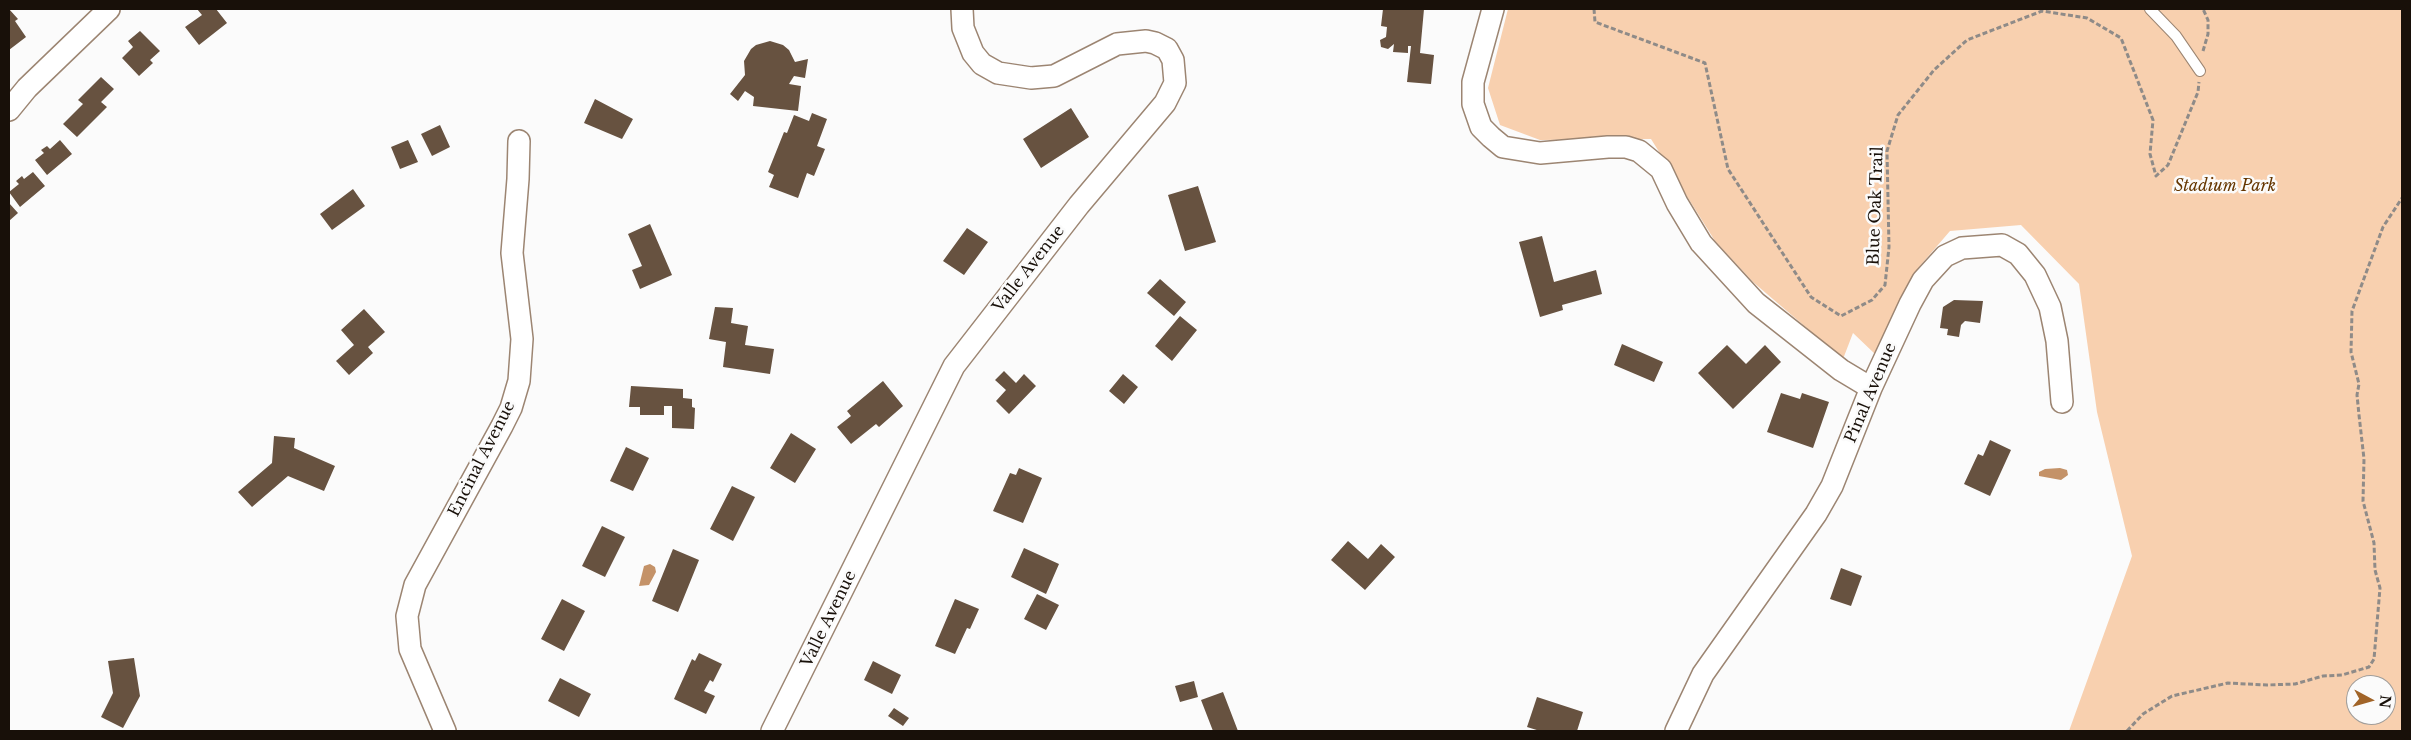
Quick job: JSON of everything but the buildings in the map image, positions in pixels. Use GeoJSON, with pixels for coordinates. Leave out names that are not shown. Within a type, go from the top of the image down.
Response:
{"type":"FeatureCollection","features":[{"type":"Feature","properties":{"kind":"street"},"geometry":{"type":"LineString","coordinates":[[9,110],[27,88],[109,9]]}},
{"type":"Feature","properties":{"kind":"street","name":"Valle Avenue"},"geometry":{"type":"LineString","coordinates":[[772,731],[954,366],[1079,205],[1165,103],[1175,84],[1173,60],[1166,50],[1156,43],[1146,41],[1118,44],[1054,76],[1031,78],[998,73],[982,64],[973,53],[963,28],[962,9]]}},
{"type":"Feature","properties":{"kind":"street"},"geometry":{"type":"LineString","coordinates":[[1492,9],[1473,82],[1473,104],[1481,127],[1502,148],[1540,153],[1608,147],[1626,147],[1639,151],[1661,169],[1677,203],[1701,243],[1756,304],[1840,370],[1871,388]]}},
{"type":"Feature","properties":{"kind":"street","name":"Encinal Avenue"},"geometry":{"type":"LineString","coordinates":[[445,731],[410,649],[407,616],[415,585],[502,426],[511,408],[519,381],[522,339],[512,253],[519,172],[519,141]]}},
{"type":"Feature","properties":{"kind":"street","name":"Pinal Avenue"},"geometry":{"type":"LineString","coordinates":[[1676,731],[1703,674],[1816,514],[1845,456],[1871,388],[1910,304],[1932,268],[1945,256],[1962,248],[2002,245],[2018,254],[2035,275],[2050,307],[2057,341],[2062,402]]}},
{"type":"Feature","properties":{"kind":"lane"},"geometry":{"type":"LineString","coordinates":[[2150,9],[2176,36],[2200,71]]}},
{"type":"Feature","properties":{"kind":"path","name":"Blue Oak Trail"},"geometry":{"type":"LineString","coordinates":[[1594,9],[1596,22],[1705,63],[1728,169],[1811,297],[1841,316],[1872,300],[1885,285],[1889,247],[1887,151],[1898,115],[1934,70],[1967,40],[2042,11],[2087,18],[2121,38],[2153,120],[2150,154],[2156,176],[2168,166],[2198,92],[2200,71]]}},
{"type":"Feature","properties":{"kind":"path"},"geometry":{"type":"LineString","coordinates":[[2200,71],[2202,53],[2208,34],[2208,20],[2203,9]]}},
{"type":"Feature","properties":{"kind":"path"},"geometry":{"type":"LineString","coordinates":[[2127,731],[2144,714],[2172,696],[2228,683],[2295,684],[2323,676],[2342,675],[2369,667],[2374,659],[2380,588],[2375,570],[2374,543],[2362,501],[2364,458],[2358,408],[2359,384],[2351,352],[2352,311],[2383,227],[2402,198]]}},
{"type":"Feature","properties":{"kind":"green space","name":"Stadium Park"},"geometry":{"type":"Polygon","coordinates":[[[1508,9],[2402,9],[2402,731],[2069,731],[2132,556],[2097,412],[2079,284],[2021,225],[1950,231],[1919,267],[1875,354],[1853,333],[1843,359],[1753,282],[1715,241],[1651,139],[1540,140],[1500,125],[1488,88],[1508,9]]]}},
{"type":"Feature","properties":{"kind":"shaded area"},"geometry":{"type":"Polygon","coordinates":[[[2060,468],[2067,470],[2068,475],[2061,480],[2039,476],[2039,472],[2045,469],[2060,468]]]}},
{"type":"Feature","properties":{"kind":"shaded area"},"geometry":{"type":"Polygon","coordinates":[[[650,564],[655,567],[656,572],[649,585],[639,586],[644,566],[650,564]]]}}]}
